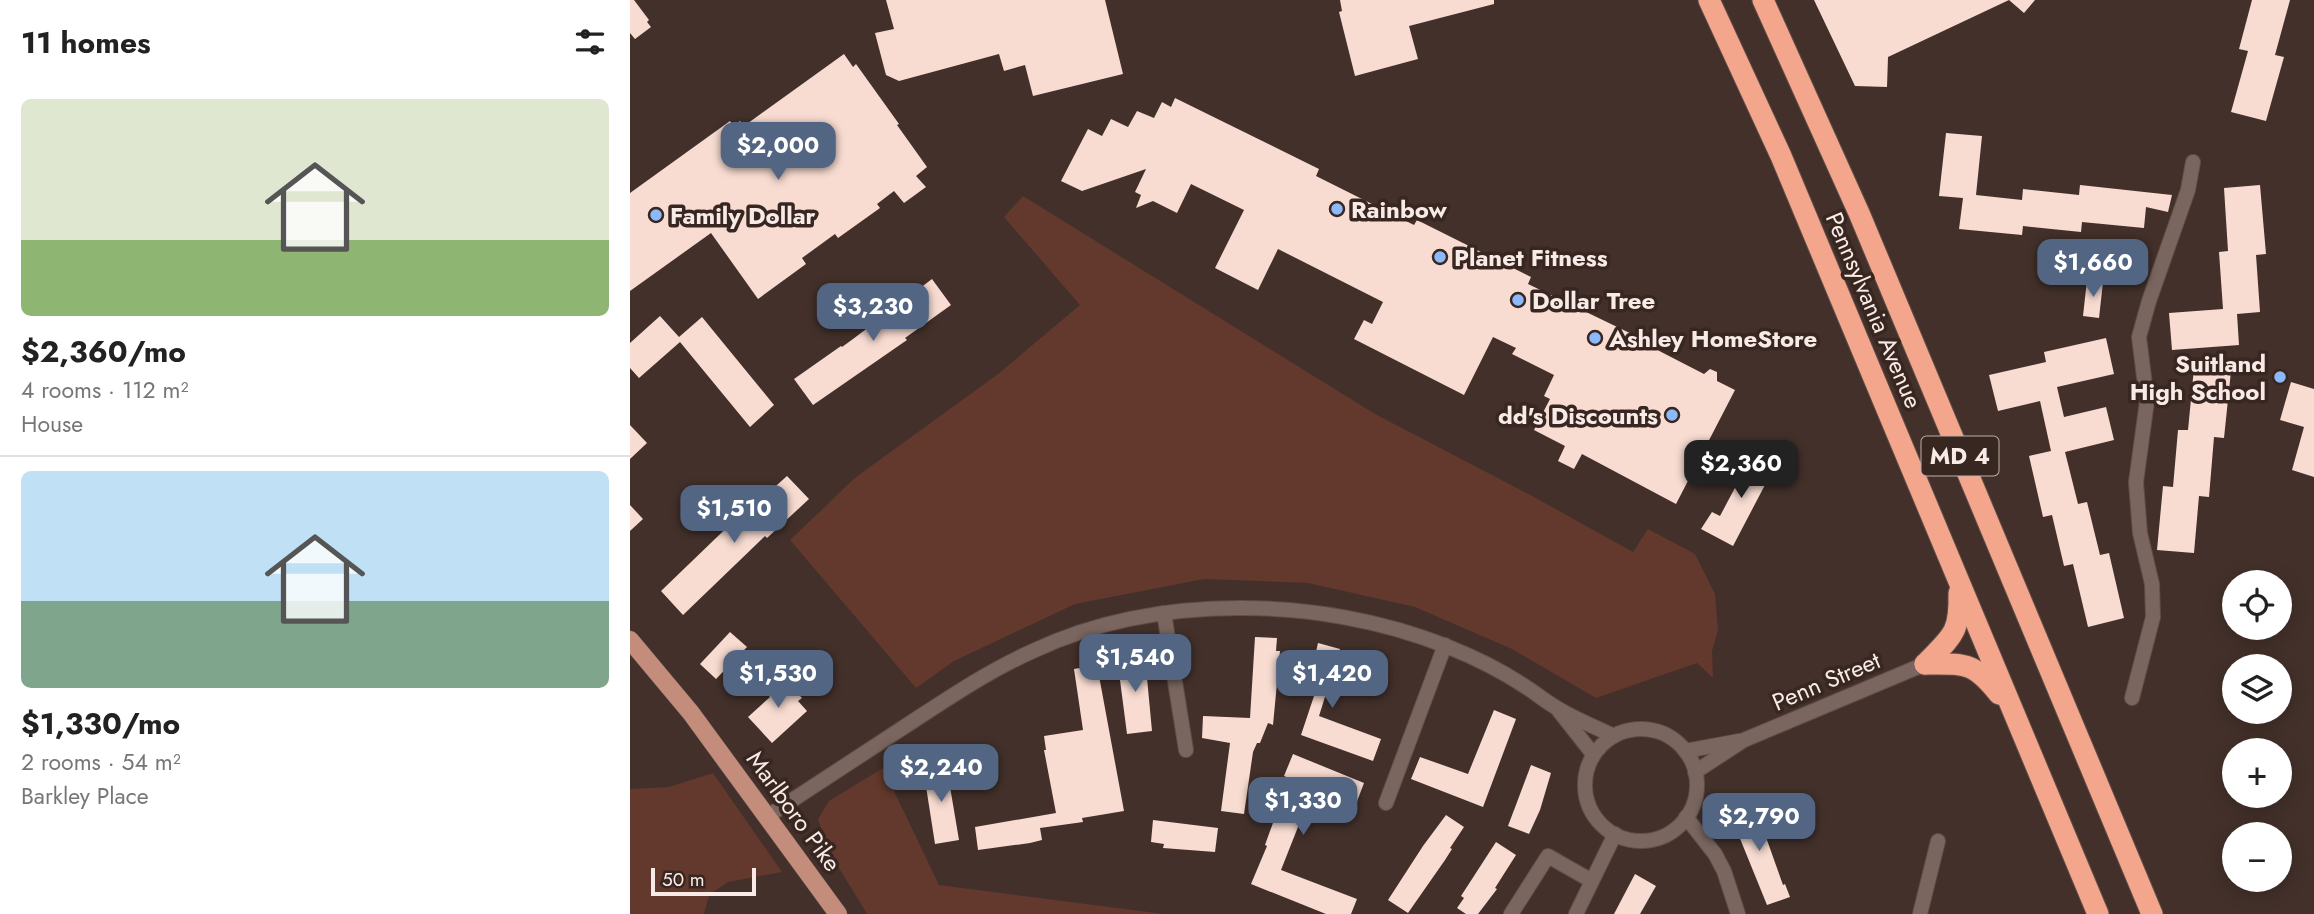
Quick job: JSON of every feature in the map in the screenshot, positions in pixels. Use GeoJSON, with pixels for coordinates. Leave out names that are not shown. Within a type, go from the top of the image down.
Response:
{"type":"FeatureCollection","features":[{"type":"Feature","properties":{"kind":"highway","name":"Pennsylvania Avenue"},"geometry":{"type":"LineString","coordinates":[[1709,0],[1781,156],[2098,914]]}},
{"type":"Feature","properties":{"kind":"highway","name":"Pennsylvania Avenue"},"geometry":{"type":"LineString","coordinates":[[1763,0],[1859,213],[2152,914]]}},
{"type":"Feature","properties":{"kind":"highway"},"geometry":{"type":"LineString","coordinates":[[1925,664],[1951,637],[1957,626],[1958,580]]}},
{"type":"Feature","properties":{"kind":"highway"},"geometry":{"type":"LineString","coordinates":[[1925,664],[1960,664],[1975,669],[1985,677],[2015,715]]}},
{"type":"Feature","properties":{"kind":"main road","name":"Marlboro Pike"},"geometry":{"type":"LineString","coordinates":[[630,640],[691,713],[838,914]]}},
{"type":"Feature","properties":{"kind":"street"},"geometry":{"type":"LineString","coordinates":[[2132,698],[2153,617],[2152,584],[2140,533],[2136,482],[2147,401],[2139,337],[2188,190],[2193,162]]}},
{"type":"Feature","properties":{"kind":"street"},"geometry":{"type":"LineString","coordinates":[[768,816],[992,671],[1059,640],[1120,622],[1164,613],[1214,608],[1254,607],[1320,613],[1388,626],[1445,645],[1486,664],[1525,686],[1556,708],[1614,736]]}},
{"type":"Feature","properties":{"kind":"street"},"geometry":{"type":"LineString","coordinates":[[1164,613],[1186,750]]}},
{"type":"Feature","properties":{"kind":"street"},"geometry":{"type":"LineString","coordinates":[[1386,803],[1445,645]]}},
{"type":"Feature","properties":{"kind":"street","name":"Penn Street"},"geometry":{"type":"LineString","coordinates":[[1695,772],[1744,740],[1925,664]]}},
{"type":"Feature","properties":{"kind":"street"},"geometry":{"type":"LineString","coordinates":[[1556,708],[1593,754]]}},
{"type":"Feature","properties":{"kind":"street"},"geometry":{"type":"LineString","coordinates":[[1637,729],[1656,731],[1671,738],[1685,751],[1695,772],[1695,797],[1686,817],[1674,829],[1653,839],[1635,840],[1615,834],[1596,818],[1587,801],[1586,775],[1593,754],[1614,736],[1637,729]]}},
{"type":"Feature","properties":{"kind":"street","name":"Penn Street"},"geometry":{"type":"LineString","coordinates":[[1685,751],[1744,740]]}},
{"type":"Feature","properties":{"kind":"street"},"geometry":{"type":"LineString","coordinates":[[1686,817],[1715,854],[1724,871],[1738,914]]}},
{"type":"Feature","properties":{"kind":"street"},"geometry":{"type":"LineString","coordinates":[[1576,914],[1615,834]]}},
{"type":"Feature","properties":{"kind":"street"},"geometry":{"type":"LineString","coordinates":[[1920,914],[1938,841]]}},
{"type":"Feature","properties":{"kind":"street"},"geometry":{"type":"LineString","coordinates":[[1511,914],[1548,856],[1592,881]]}},
{"type":"Feature","properties":{"kind":"shaded area"},"geometry":{"type":"Polygon","coordinates":[[[1023,196],[1375,414],[1633,552],[1648,529],[1695,554],[1715,594],[1718,630],[1712,651],[1713,678],[1697,663],[1596,698],[1512,649],[1415,607],[1308,583],[1204,579],[1075,604],[954,661],[916,688],[790,540],[856,477],[998,374],[1080,305],[1004,217],[1023,196]]]}},
{"type":"Feature","properties":{"kind":"shaded area"},"geometry":{"type":"Polygon","coordinates":[[[883,768],[939,885],[1164,914],[867,914],[828,850],[818,819],[829,801],[883,768]]]}},
{"type":"Feature","properties":{"kind":"shaded area"},"geometry":{"type":"Polygon","coordinates":[[[713,773],[782,872],[728,882],[709,895],[704,914],[630,914],[630,789],[669,787],[713,773]]]}},
{"type":"Feature","properties":{"kind":"building"},"geometry":{"type":"Polygon","coordinates":[[[630,0],[634,0],[651,27],[635,39],[630,33],[630,0]]]}},
{"type":"Feature","properties":{"kind":"building"},"geometry":{"type":"Polygon","coordinates":[[[886,0],[1105,0],[1123,74],[1033,96],[1025,65],[1004,71],[999,54],[899,81],[886,75],[875,33],[894,29],[886,0]]]}},
{"type":"Feature","properties":{"kind":"building"},"geometry":{"type":"Polygon","coordinates":[[[1340,0],[1494,0],[1494,4],[1409,26],[1418,59],[1355,76],[1339,12],[1342,11],[1340,0]]]}},
{"type":"Feature","properties":{"kind":"building"},"geometry":{"type":"Polygon","coordinates":[[[1814,0],[2009,0],[1888,57],[1887,87],[1855,86],[1814,0]]]}},
{"type":"Feature","properties":{"kind":"building"},"geometry":{"type":"Polygon","coordinates":[[[2009,0],[2035,0],[2024,13],[2009,0]]]}},
{"type":"Feature","properties":{"kind":"building"},"geometry":{"type":"Polygon","coordinates":[[[2252,0],[2290,0],[2275,55],[2284,57],[2266,121],[2231,112],[2248,51],[2239,49],[2252,0]]]}},
{"type":"Feature","properties":{"kind":"building"},"geometry":{"type":"Polygon","coordinates":[[[844,54],[853,67],[856,64],[927,167],[916,176],[926,187],[904,203],[894,191],[877,204],[880,208],[838,238],[835,234],[802,258],[806,264],[758,299],[711,233],[630,291],[630,193],[730,121],[733,126],[740,121],[744,126],[844,54]]]}},
{"type":"Feature","properties":{"kind":"building"},"geometry":{"type":"Polygon","coordinates":[[[1175,98],[1319,169],[1316,176],[1414,225],[1417,220],[1531,277],[1528,284],[1638,337],[1636,339],[1704,374],[1710,369],[1717,372],[1717,381],[1735,390],[1676,504],[1582,454],[1574,469],[1558,461],[1565,446],[1534,430],[1550,399],[1544,396],[1554,375],[1512,354],[1516,348],[1493,337],[1464,395],[1354,339],[1364,320],[1372,324],[1383,302],[1278,249],[1258,290],[1215,268],[1244,210],[1191,184],[1177,213],[1153,201],[1136,208],[1141,195],[1135,192],[1146,169],[1082,191],[1061,181],[1088,129],[1102,136],[1111,119],[1128,127],[1137,111],[1154,118],[1162,102],[1171,107],[1175,98]]]}},
{"type":"Feature","properties":{"kind":"building"},"geometry":{"type":"Polygon","coordinates":[[[1946,133],[1982,136],[1976,195],[2022,200],[2023,189],[2079,195],[2080,185],[2172,195],[2168,212],[2146,207],[2144,228],[2082,222],[2081,232],[2023,226],[2022,235],[1959,229],[1963,198],[1939,196],[1946,133]]]}},
{"type":"Feature","properties":{"kind":"building"},"geometry":{"type":"Polygon","coordinates":[[[2260,185],[2266,254],[2256,255],[2260,312],[2237,314],[2239,345],[2172,350],[2169,313],[2223,309],[2219,252],[2228,251],[2224,188],[2260,185]]]}},
{"type":"Feature","properties":{"kind":"building"},"geometry":{"type":"Polygon","coordinates":[[[932,279],[951,305],[905,338],[907,340],[813,405],[794,379],[842,347],[932,279]]]}},
{"type":"Feature","properties":{"kind":"building"},"geometry":{"type":"Polygon","coordinates":[[[2087,280],[2103,282],[2099,318],[2083,316],[2087,280]]]}},
{"type":"Feature","properties":{"kind":"building"},"geometry":{"type":"Polygon","coordinates":[[[660,316],[679,337],[702,317],[774,405],[750,427],[680,342],[639,378],[630,368],[630,343],[660,316]]]}},
{"type":"Feature","properties":{"kind":"building"},"geometry":{"type":"Polygon","coordinates":[[[2106,338],[2114,374],[2057,387],[2064,417],[2106,407],[2114,440],[2065,452],[2078,504],[2087,502],[2100,555],[2109,553],[2124,618],[2088,627],[2073,564],[2064,566],[2052,515],[2043,517],[2029,456],[2051,451],[2040,401],[1998,411],[1989,375],[2046,362],[2044,352],[2106,338]]]}},
{"type":"Feature","properties":{"kind":"building"},"geometry":{"type":"Polygon","coordinates":[[[2194,368],[2231,371],[2224,438],[2214,437],[2209,497],[2199,496],[2194,553],[2157,550],[2163,486],[2173,487],[2178,430],[2188,430],[2194,368]]]}},
{"type":"Feature","properties":{"kind":"building"},"geometry":{"type":"Polygon","coordinates":[[[2291,382],[2314,389],[2314,477],[2292,470],[2304,427],[2280,420],[2291,382]]]}},
{"type":"Feature","properties":{"kind":"building"},"geometry":{"type":"Polygon","coordinates":[[[630,425],[647,443],[630,459],[630,425]]]}},
{"type":"Feature","properties":{"kind":"building"},"geometry":{"type":"Polygon","coordinates":[[[1755,450],[1777,462],[1733,546],[1701,529],[1712,512],[1720,516],[1755,450]]]}},
{"type":"Feature","properties":{"kind":"building"},"geometry":{"type":"Polygon","coordinates":[[[787,476],[809,499],[767,538],[765,536],[683,615],[661,591],[743,512],[745,514],[787,476]]]}},
{"type":"Feature","properties":{"kind":"building"},"geometry":{"type":"Polygon","coordinates":[[[630,505],[643,519],[630,531],[630,505]]]}},
{"type":"Feature","properties":{"kind":"building"},"geometry":{"type":"Polygon","coordinates":[[[730,632],[747,647],[716,679],[700,664],[730,632]]]}},
{"type":"Feature","properties":{"kind":"building"},"geometry":{"type":"Polygon","coordinates":[[[1255,637],[1277,638],[1276,651],[1280,651],[1273,725],[1268,723],[1253,752],[1244,814],[1221,811],[1230,743],[1202,738],[1203,716],[1250,718],[1255,637]]]}},
{"type":"Feature","properties":{"kind":"building"},"geometry":{"type":"Polygon","coordinates":[[[1318,643],[1340,649],[1319,716],[1381,739],[1373,761],[1301,735],[1314,696],[1303,693],[1311,655],[1315,656],[1318,643]]]}},
{"type":"Feature","properties":{"kind":"building"},"geometry":{"type":"Polygon","coordinates":[[[1141,654],[1144,679],[1147,678],[1152,731],[1127,734],[1117,657],[1141,654]]]}},
{"type":"Feature","properties":{"kind":"building"},"geometry":{"type":"Polygon","coordinates":[[[1097,665],[1124,811],[1082,818],[1083,822],[1040,828],[1042,840],[978,850],[975,827],[1056,813],[1044,750],[1044,736],[1083,730],[1074,669],[1097,665]]]}},
{"type":"Feature","properties":{"kind":"building"},"geometry":{"type":"Polygon","coordinates":[[[775,675],[784,685],[787,682],[802,698],[798,701],[807,711],[772,743],[748,717],[770,697],[762,688],[775,675]]]}},
{"type":"Feature","properties":{"kind":"building"},"geometry":{"type":"Polygon","coordinates":[[[1494,710],[1516,719],[1483,807],[1411,779],[1420,757],[1468,774],[1494,710]]]}},
{"type":"Feature","properties":{"kind":"building"},"geometry":{"type":"Polygon","coordinates":[[[1293,754],[1364,783],[1356,804],[1313,789],[1281,870],[1357,899],[1351,914],[1326,914],[1251,884],[1291,779],[1284,776],[1293,754]]]}},
{"type":"Feature","properties":{"kind":"building"},"geometry":{"type":"Polygon","coordinates":[[[946,763],[959,840],[935,844],[923,767],[946,763]]]}},
{"type":"Feature","properties":{"kind":"building"},"geometry":{"type":"Polygon","coordinates":[[[1531,765],[1551,773],[1540,810],[1529,834],[1508,826],[1531,765]]]}},
{"type":"Feature","properties":{"kind":"building"},"geometry":{"type":"Polygon","coordinates":[[[1749,801],[1753,814],[1757,812],[1783,885],[1785,884],[1790,897],[1767,905],[1728,809],[1749,801]]]}},
{"type":"Feature","properties":{"kind":"building"},"geometry":{"type":"Polygon","coordinates":[[[1446,815],[1464,827],[1408,913],[1388,900],[1446,815]]]}},
{"type":"Feature","properties":{"kind":"building"},"geometry":{"type":"Polygon","coordinates":[[[1153,820],[1218,828],[1215,852],[1163,848],[1164,844],[1151,842],[1153,820]]]}},
{"type":"Feature","properties":{"kind":"building"},"geometry":{"type":"Polygon","coordinates":[[[1496,842],[1516,855],[1495,888],[1497,889],[1478,914],[1466,914],[1457,908],[1464,898],[1461,896],[1496,842]]]}},
{"type":"Feature","properties":{"kind":"building"},"geometry":{"type":"Polygon","coordinates":[[[1635,874],[1656,886],[1640,914],[1614,914],[1635,874]]]}},
{"type":"Feature","properties":{"kind":"place","name":"Rainbow"},"geometry":{"type":"Point","coordinates":[1337,209]}},
{"type":"Feature","properties":{"kind":"place","name":"Family Dollar"},"geometry":{"type":"Point","coordinates":[656,215]}},
{"type":"Feature","properties":{"kind":"place","name":"Planet Fitness"},"geometry":{"type":"Point","coordinates":[1440,257]}},
{"type":"Feature","properties":{"kind":"place","name":"Dollar Tree"},"geometry":{"type":"Point","coordinates":[1518,300]}},
{"type":"Feature","properties":{"kind":"place","name":"Ashley HomeStore"},"geometry":{"type":"Point","coordinates":[1595,338]}},
{"type":"Feature","properties":{"kind":"place","name":"Suitland High School"},"geometry":{"type":"Point","coordinates":[2280,377]}},
{"type":"Feature","properties":{"kind":"place","name":"dd's Discounts"},"geometry":{"type":"Point","coordinates":[1672,415]}}]}
